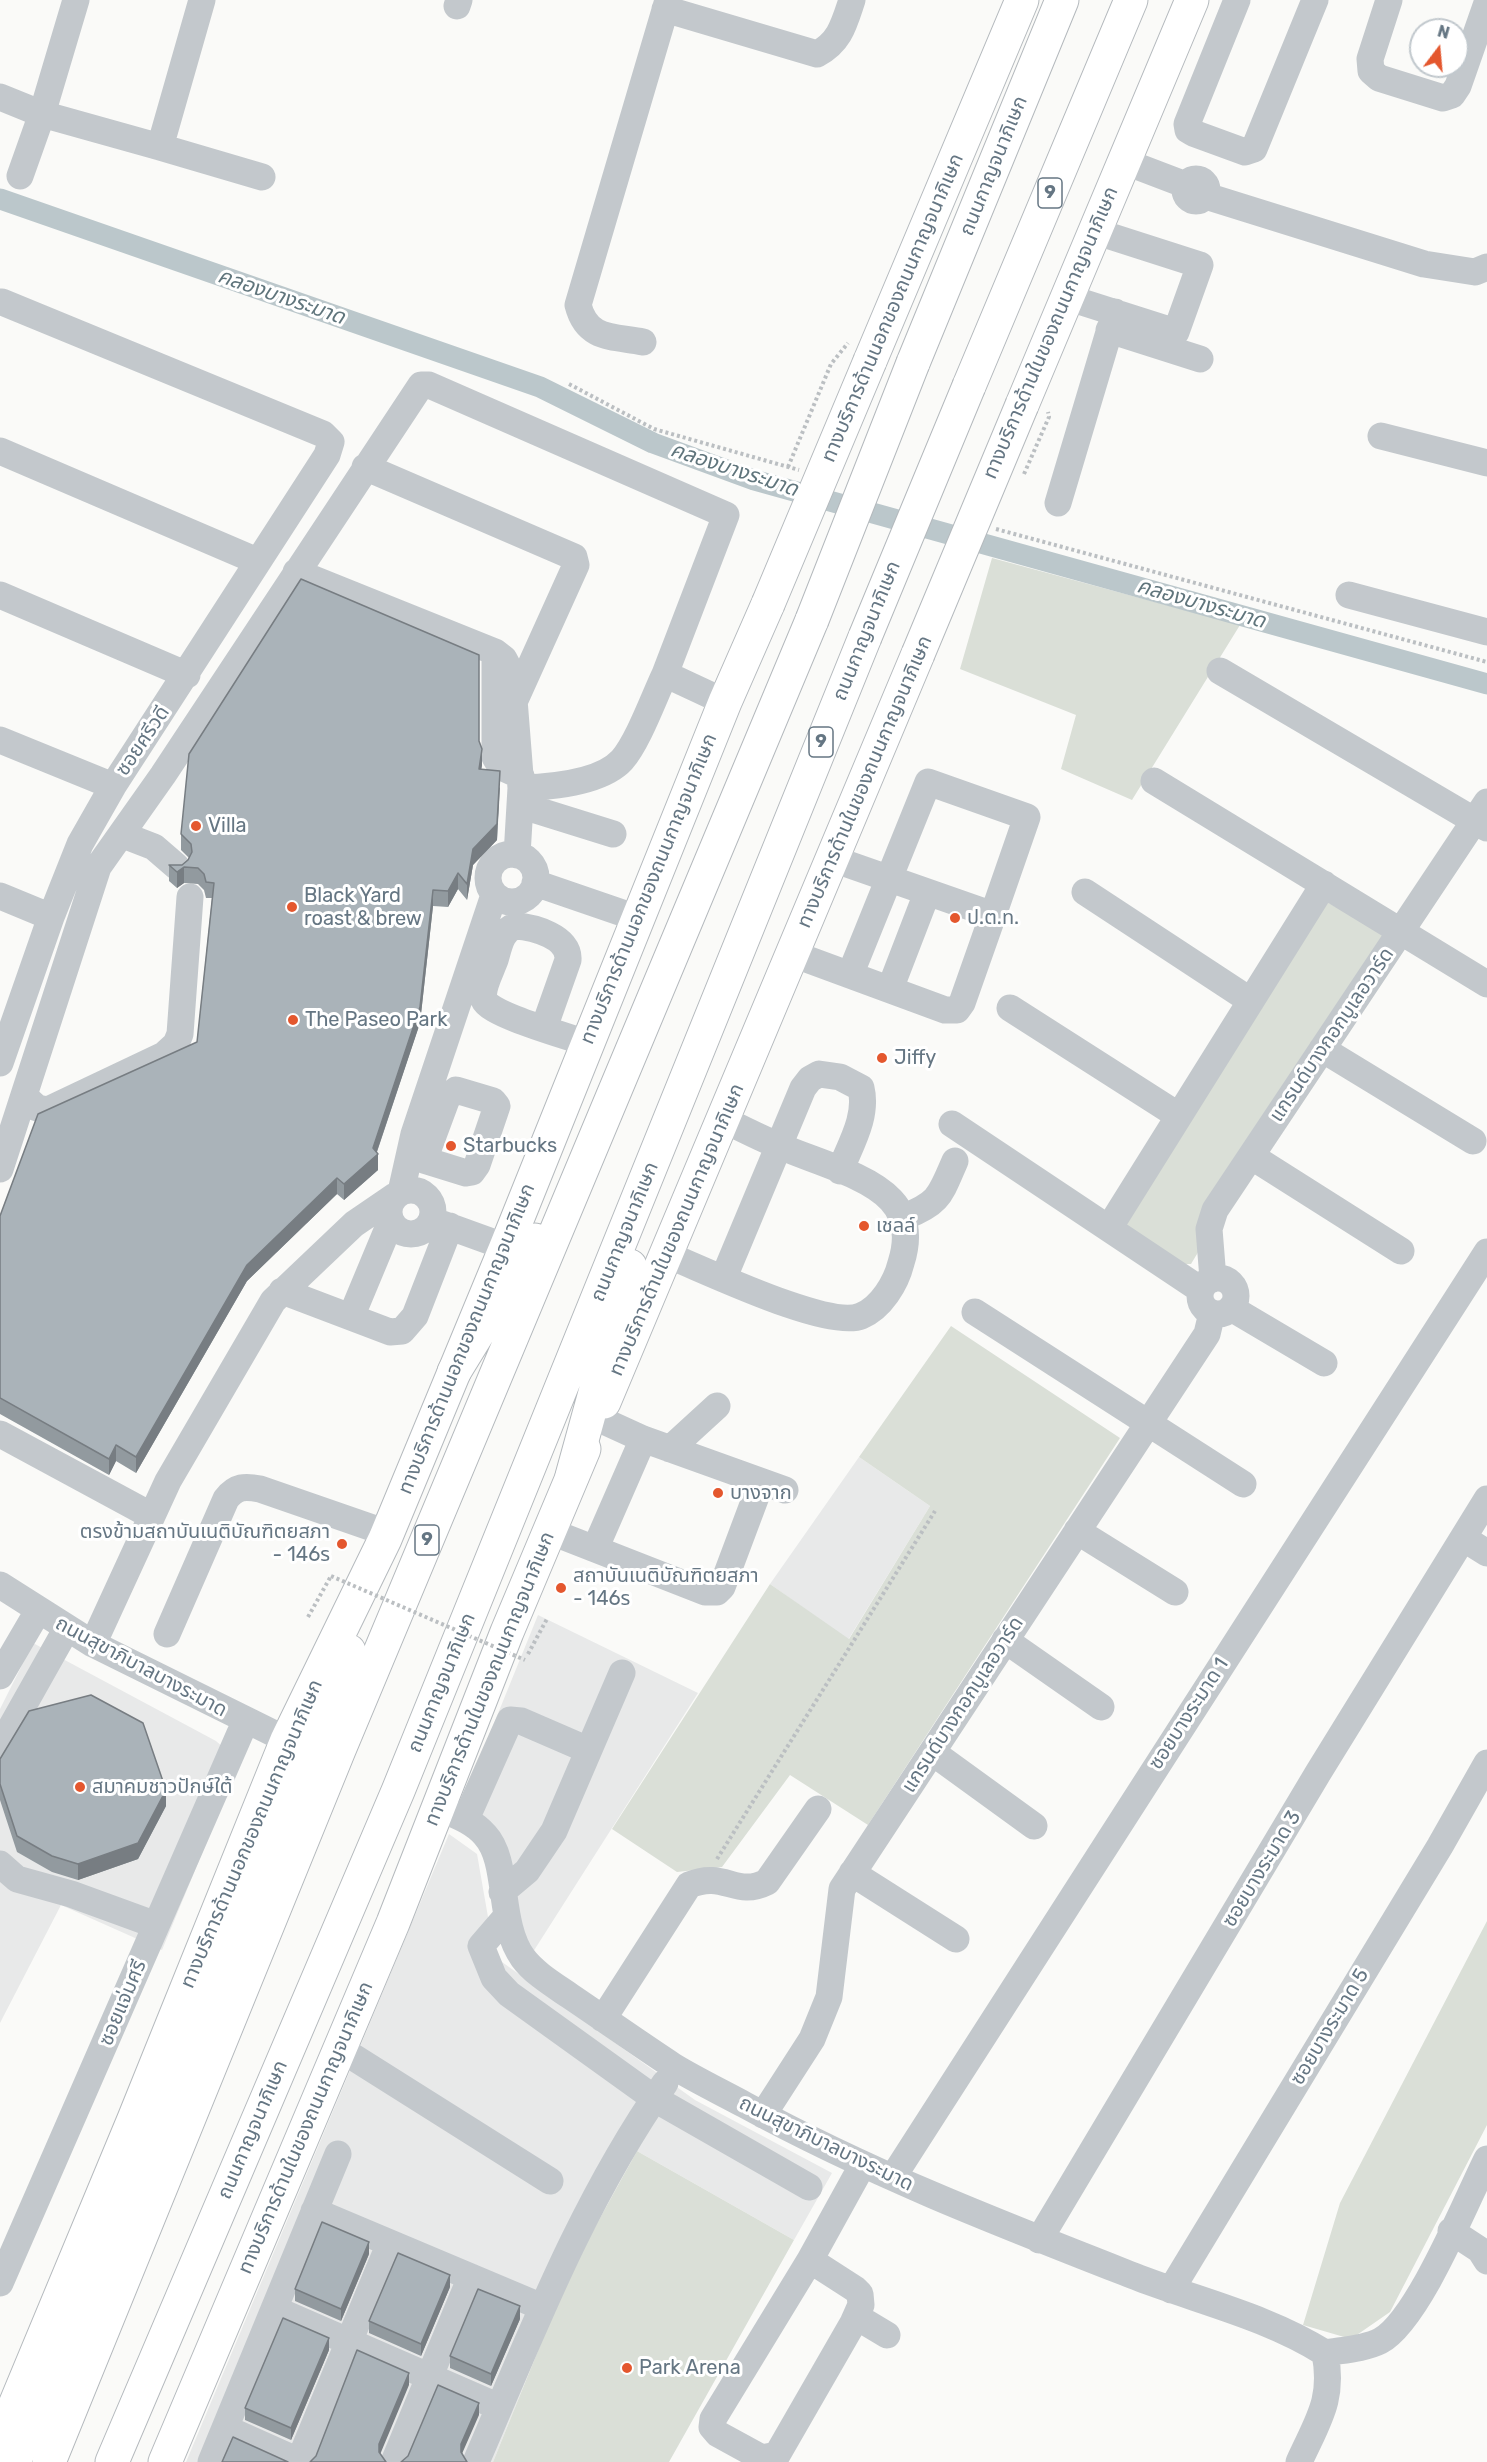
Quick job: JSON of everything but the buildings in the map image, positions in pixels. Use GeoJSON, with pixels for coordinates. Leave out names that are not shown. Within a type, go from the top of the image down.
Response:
{"type":"FeatureCollection","features":[{"type":"Feature","properties":{"kind":"main road","name":"ทางบริการด้านนอกของถนนกาญจนาภิเษก"},"geometry":{"type":"LineString","coordinates":[[0,2441],[130,2130],[287,1740],[386,1536],[506,1247],[586,1043],[725,702],[768,604],[860,351],[1022,0]]}},
{"type":"Feature","properties":{"kind":"main road","name":"ถนนกาญจนาภิเษก"},"geometry":{"type":"LineString","coordinates":[[49,2462],[344,1740],[812,620],[913,363],[1062,0]]}},
{"type":"Feature","properties":{"kind":"main road","name":"ถนนกาญจนาภิเษก"},"geometry":{"type":"LineString","coordinates":[[112,2462],[398,1791],[865,637],[1131,0]]}},
{"type":"Feature","properties":{"kind":"main road","name":"ทางบริการด้านในของถนนกาญจนาภิเษก"},"geometry":{"type":"LineString","coordinates":[[165,2462],[332,2038],[452,1814],[507,1632],[665,1254],[724,1120],[1192,0]]}},
{"type":"Feature","properties":{"kind":"main road"},"geometry":{"type":"LineString","coordinates":[[572,1476],[673,1114]]}},
{"type":"Feature","properties":{"kind":"main road"},"geometry":{"type":"LineString","coordinates":[[454,1372],[590,1151]]}},
{"type":"Feature","properties":{"kind":"main road"},"geometry":{"type":"LineString","coordinates":[[15,2462],[221,1985],[315,1754],[386,1536]]}},
{"type":"Feature","properties":{"kind":"main road"},"geometry":{"type":"LineString","coordinates":[[143,2462],[332,2038],[422,1803],[507,1632]]}},
{"type":"Feature","properties":{"kind":"street"},"geometry":{"type":"LineString","coordinates":[[20,176],[42,114],[76,0]]}},
{"type":"Feature","properties":{"kind":"street"},"geometry":{"type":"LineString","coordinates":[[160,147],[202,0]]}},
{"type":"Feature","properties":{"kind":"street"},"geometry":{"type":"LineString","coordinates":[[643,342],[595,333],[582,322],[578,305],[666,5],[817,54],[830,47],[839,37],[852,0]]}},
{"type":"Feature","properties":{"kind":"street"},"geometry":{"type":"LineString","coordinates":[[1238,0],[1187,124],[1188,130],[1193,133],[1245,152],[1254,149],[1315,0]]}},
{"type":"Feature","properties":{"kind":"street"},"geometry":{"type":"LineString","coordinates":[[1389,0],[1370,59],[1371,71],[1379,78],[1443,98],[1452,95],[1458,86],[1487,3]]}},
{"type":"Feature","properties":{"kind":"street"},"geometry":{"type":"LineString","coordinates":[[0,97],[42,114],[262,177]]}},
{"type":"Feature","properties":{"kind":"street"},"geometry":{"type":"LineString","coordinates":[[1123,161],[1196,190],[1424,264],[1483,271]]}},
{"type":"Feature","properties":{"kind":"street"},"geometry":{"type":"LineString","coordinates":[[1094,231],[1200,265],[1176,332],[1112,321]]}},
{"type":"Feature","properties":{"kind":"street"},"geometry":{"type":"LineString","coordinates":[[1066,297],[1112,321],[1200,359]]}},
{"type":"Feature","properties":{"kind":"street","name":"ซอยศรีวดี"},"geometry":{"type":"LineString","coordinates":[[0,1063],[51,917],[80,844],[113,786],[187,675],[257,561],[327,455],[331,442],[323,434],[2,302]]}},
{"type":"Feature","properties":{"kind":"street"},"geometry":{"type":"LineString","coordinates":[[1058,503],[1112,321]]}},
{"type":"Feature","properties":{"kind":"street"},"geometry":{"type":"LineString","coordinates":[[0,1169],[98,867],[107,851],[123,835],[421,385],[429,385],[726,515],[665,674],[628,752],[620,763],[598,774],[564,785],[521,789]]}},
{"type":"Feature","properties":{"kind":"street"},"geometry":{"type":"LineString","coordinates":[[1381,436],[1487,464]]}},
{"type":"Feature","properties":{"kind":"street"},"geometry":{"type":"LineString","coordinates":[[0,451],[257,561]]}},
{"type":"Feature","properties":{"kind":"street"},"geometry":{"type":"LineString","coordinates":[[365,467],[574,557],[576,565],[514,700]]}},
{"type":"Feature","properties":{"kind":"street"},"geometry":{"type":"LineString","coordinates":[[296,572],[495,652],[504,659],[511,670],[521,789],[517,855]]}},
{"type":"Feature","properties":{"kind":"street"},"geometry":{"type":"LineString","coordinates":[[0,595],[187,675]]}},
{"type":"Feature","properties":{"kind":"street"},"geometry":{"type":"LineString","coordinates":[[1349,596],[1487,632]]}},
{"type":"Feature","properties":{"kind":"street"},"geometry":{"type":"LineString","coordinates":[[495,652],[495,757],[501,767],[521,789],[613,834]]}},
{"type":"Feature","properties":{"kind":"street"},"geometry":{"type":"LineString","coordinates":[[1220,671],[1483,817]]}},
{"type":"Feature","properties":{"kind":"street"},"geometry":{"type":"LineString","coordinates":[[665,674],[725,702]]}},
{"type":"Feature","properties":{"kind":"street"},"geometry":{"type":"LineString","coordinates":[[0,740],[113,786]]}},
{"type":"Feature","properties":{"kind":"street"},"geometry":{"type":"LineString","coordinates":[[1154,781],[1487,984]]}},
{"type":"Feature","properties":{"kind":"street"},"geometry":{"type":"LineString","coordinates":[[793,954],[850,975],[890,989],[945,1010],[957,1010],[963,1003],[1027,817],[928,782],[850,975]]}},
{"type":"Feature","properties":{"kind":"street","name":"แกรนด์บางกอกบูเลอวาร์ด"},"geometry":{"type":"LineString","coordinates":[[763,2115],[812,2039],[829,1997],[842,1889],[1207,1334],[1214,1297],[1209,1229],[1215,1210],[1401,930],[1483,817]]}},
{"type":"Feature","properties":{"kind":"street"},"geometry":{"type":"LineString","coordinates":[[123,835],[154,847],[176,866]]}},
{"type":"Feature","properties":{"kind":"street"},"geometry":{"type":"LineString","coordinates":[[517,855],[531,864],[535,871],[535,883],[530,894],[516,902],[508,902],[494,895],[488,881],[491,866],[502,856],[517,855]]}},
{"type":"Feature","properties":{"kind":"street"},"geometry":{"type":"LineString","coordinates":[[833,859],[993,915]]}},
{"type":"Feature","properties":{"kind":"street"},"geometry":{"type":"LineString","coordinates":[[535,883],[638,918]]}},
{"type":"Feature","properties":{"kind":"street"},"geometry":{"type":"LineString","coordinates":[[1109,1228],[1324,884]]}},
{"type":"Feature","properties":{"kind":"street"},"geometry":{"type":"LineString","coordinates":[[1085,892],[1251,1001]]}},
{"type":"Feature","properties":{"kind":"street"},"geometry":{"type":"LineString","coordinates":[[890,989],[927,893]]}},
{"type":"Feature","properties":{"kind":"street"},"geometry":{"type":"LineString","coordinates":[[494,895],[414,1134],[400,1200],[398,1230],[412,1234],[440,1223],[506,1247]]}},
{"type":"Feature","properties":{"kind":"street"},"geometry":{"type":"LineString","coordinates":[[0,896],[51,917]]}},
{"type":"Feature","properties":{"kind":"street"},"geometry":{"type":"LineString","coordinates":[[25,1097],[37,1108],[48,1110],[164,1055],[176,1044],[180,1034],[190,897]]}},
{"type":"Feature","properties":{"kind":"street"},"geometry":{"type":"LineString","coordinates":[[1010,1008],[1179,1116]]}},
{"type":"Feature","properties":{"kind":"street"},"geometry":{"type":"LineString","coordinates":[[544,1028],[586,1043]]}},
{"type":"Feature","properties":{"kind":"street"},"geometry":{"type":"LineString","coordinates":[[1322,1049],[1473,1141]]}},
{"type":"Feature","properties":{"kind":"street"},"geometry":{"type":"LineString","coordinates":[[724,1277],[803,1088],[810,1079],[819,1074],[852,1082],[861,1088],[864,1111],[840,1171]]}},
{"type":"Feature","properties":{"kind":"street"},"geometry":{"type":"LineString","coordinates":[[351,1317],[400,1200],[424,1160],[451,1091],[456,1090],[493,1101],[497,1106],[476,1169],[466,1173],[459,1172],[424,1160]]}},
{"type":"Feature","properties":{"kind":"street"},"geometry":{"type":"LineString","coordinates":[[665,1254],[808,1313],[841,1318],[862,1316],[882,1300],[897,1279],[905,1249],[904,1217],[891,1199],[871,1184],[779,1146],[724,1120]]}},
{"type":"Feature","properties":{"kind":"street"},"geometry":{"type":"LineString","coordinates":[[952,1124],[1214,1297],[1324,1363]]}},
{"type":"Feature","properties":{"kind":"street"},"geometry":{"type":"LineString","coordinates":[[1251,1156],[1401,1251]]}},
{"type":"Feature","properties":{"kind":"street"},"geometry":{"type":"LineString","coordinates":[[904,1217],[926,1208],[935,1201],[955,1161]]}},
{"type":"Feature","properties":{"kind":"street"},"geometry":{"type":"LineString","coordinates":[[282,1291],[390,1332],[406,1328],[415,1316],[440,1223],[459,1172]]}},
{"type":"Feature","properties":{"kind":"street"},"geometry":{"type":"LineString","coordinates":[[93,1644],[182,1457],[282,1291],[354,1224],[400,1200],[422,1193],[432,1203],[440,1223]]}},
{"type":"Feature","properties":{"kind":"street","name":"ซอยบางระมาด 1"},"geometry":{"type":"LineString","coordinates":[[893,2177],[1487,1252]]}},
{"type":"Feature","properties":{"kind":"street"},"geometry":{"type":"LineString","coordinates":[[975,1312],[1243,1484]]}},
{"type":"Feature","properties":{"kind":"street"},"geometry":{"type":"LineString","coordinates":[[670,1449],[717,1406]]}},
{"type":"Feature","properties":{"kind":"street"},"geometry":{"type":"LineString","coordinates":[[549,1531],[705,1592],[717,1592],[722,1587],[773,1487],[643,1439],[597,1418]]}},
{"type":"Feature","properties":{"kind":"street"},"geometry":{"type":"LineString","coordinates":[[0,1434],[152,1516]]}},
{"type":"Feature","properties":{"kind":"street"},"geometry":{"type":"LineString","coordinates":[[595,1550],[643,1439]]}},
{"type":"Feature","properties":{"kind":"street"},"geometry":{"type":"LineString","coordinates":[[167,1634],[226,1499],[233,1491],[246,1486],[260,1489],[386,1536]]}},
{"type":"Feature","properties":{"kind":"street","name":"ซอยบางระมาด 3"},"geometry":{"type":"LineString","coordinates":[[1039,2240],[1318,1773],[1487,1499]]}},
{"type":"Feature","properties":{"kind":"street"},"geometry":{"type":"LineString","coordinates":[[1077,1531],[1175,1592]]}},
{"type":"Feature","properties":{"kind":"street"},"geometry":{"type":"LineString","coordinates":[[1463,1538],[1487,1553]]}},
{"type":"Feature","properties":{"kind":"street","name":"ถนนสุขาภิบาลบางระมาด"},"geometry":{"type":"LineString","coordinates":[[0,1585],[93,1644],[245,1722],[287,1740]]}},
{"type":"Feature","properties":{"kind":"street"},"geometry":{"type":"LineString","coordinates":[[0,1676],[38,1611]]}},
{"type":"Feature","properties":{"kind":"street"},"geometry":{"type":"LineString","coordinates":[[0,1747],[67,1628]]}},
{"type":"Feature","properties":{"kind":"street"},"geometry":{"type":"LineString","coordinates":[[1005,1640],[1101,1707]]}},
{"type":"Feature","properties":{"kind":"street"},"geometry":{"type":"LineString","coordinates":[[622,1673],[555,1831],[504,1904],[480,1946],[494,1978],[509,1994],[655,2099],[809,2187]]}},
{"type":"Feature","properties":{"kind":"street"},"geometry":{"type":"LineString","coordinates":[[452,1814],[510,1720],[521,1721],[588,1750]]}},
{"type":"Feature","properties":{"kind":"street","name":"ซอยแจ่มศรี"},"geometry":{"type":"LineString","coordinates":[[0,2283],[245,1722]]}},
{"type":"Feature","properties":{"kind":"street"},"geometry":{"type":"LineString","coordinates":[[932,1752],[1034,1826]]}},
{"type":"Feature","properties":{"kind":"street","name":"ซอยบางระมาด 5"},"geometry":{"type":"LineString","coordinates":[[1171,2290],[1440,1846],[1487,1762]]}},
{"type":"Feature","properties":{"kind":"street"},"geometry":{"type":"LineString","coordinates":[[603,2019],[689,1885],[705,1878],[721,1880],[742,1888],[756,1888],[767,1882],[818,1809]]}},
{"type":"Feature","properties":{"kind":"street","name":"ถนนสุขาภิบาลบางระมาด"},"geometry":{"type":"LineString","coordinates":[[452,1814],[487,1836],[498,1864],[512,1941],[525,1961],[603,2019],[676,2068],[763,2115],[863,2164],[1039,2240],[1171,2290],[1267,2322],[1298,2336],[1325,2353]]}},
{"type":"Feature","properties":{"kind":"street"},"geometry":{"type":"LineString","coordinates":[[0,1864],[17,1879],[71,1894],[156,1925]]}},
{"type":"Feature","properties":{"kind":"street"},"geometry":{"type":"LineString","coordinates":[[852,1873],[956,1939]]}},
{"type":"Feature","properties":{"kind":"street"},"geometry":{"type":"LineString","coordinates":[[332,2038],[550,2181]]}},
{"type":"Feature","properties":{"kind":"street"},"geometry":{"type":"LineString","coordinates":[[476,2462],[542,2307],[583,2246],[617,2157],[676,2068]]}},
{"type":"Feature","properties":{"kind":"street"},"geometry":{"type":"LineString","coordinates":[[212,2462],[338,2154]]}},
{"type":"Feature","properties":{"kind":"street"},"geometry":{"type":"LineString","coordinates":[[1299,2462],[1327,2400],[1330,2378],[1325,2353],[1379,2341],[1398,2328],[1414,2305],[1487,2158]]}},
{"type":"Feature","properties":{"kind":"street"},"geometry":{"type":"LineString","coordinates":[[810,2260],[860,2294],[861,2305],[857,2317],[777,2455],[762,2458],[718,2434],[712,2427],[713,2419],[810,2260],[863,2164]]}},
{"type":"Feature","properties":{"kind":"street"},"geometry":{"type":"LineString","coordinates":[[314,2211],[542,2307]]}},
{"type":"Feature","properties":{"kind":"street"},"geometry":{"type":"LineString","coordinates":[[1451,2231],[1480,2250],[1487,2261]]}},
{"type":"Feature","properties":{"kind":"street"},"geometry":{"type":"LineString","coordinates":[[225,2428],[300,2462],[390,2243]]}},
{"type":"Feature","properties":{"kind":"street"},"geometry":{"type":"LineString","coordinates":[[394,2462],[471,2277]]}},
{"type":"Feature","properties":{"kind":"street"},"geometry":{"type":"LineString","coordinates":[[274,2309],[499,2407]]}},
{"type":"Feature","properties":{"kind":"street"},"geometry":{"type":"LineString","coordinates":[[857,2317],[886,2335]]}},
{"type":"Feature","properties":{"kind":"path"},"geometry":{"type":"LineString","coordinates":[[788,467],[831,364],[860,351]]}},
{"type":"Feature","properties":{"kind":"path"},"geometry":{"type":"LineString","coordinates":[[569,384],[654,429],[810,473]]}},
{"type":"Feature","properties":{"kind":"path"},"geometry":{"type":"LineString","coordinates":[[991,527],[1487,662]]}},
{"type":"Feature","properties":{"kind":"path"},"geometry":{"type":"LineString","coordinates":[[705,1878],[935,1511]]}},
{"type":"Feature","properties":{"kind":"path"},"geometry":{"type":"LineString","coordinates":[[308,1617],[331,1576],[525,1660],[548,1617]]}},
{"type":"Feature","properties":{"kind":"shaded area"},"geometry":{"type":"Polygon","coordinates":[[[992,558],[1240,625],[1132,800],[1061,769],[1076,715],[960,669],[992,558]]]}},
{"type":"Feature","properties":{"kind":"shaded area"},"geometry":{"type":"Polygon","coordinates":[[[1325,901],[1388,936],[1191,1264],[1176,1264],[1123,1227],[1325,901]]]}},
{"type":"Feature","properties":{"kind":"shaded area"},"geometry":{"type":"Polygon","coordinates":[[[951,1326],[1120,1438],[868,1825],[790,1775],[722,1867],[677,1872],[612,1829],[770,1584],[849,1639],[930,1506],[859,1457],[951,1326]]]}},
{"type":"Feature","properties":{"kind":"shaded area"},"geometry":{"type":"Polygon","coordinates":[[[859,1457],[930,1506],[848,1640],[770,1584],[859,1457]]]}},
{"type":"Feature","properties":{"kind":"shaded area"},"geometry":{"type":"Polygon","coordinates":[[[538,1615],[698,1693],[533,1952],[462,1802],[538,1615]]]}},
{"type":"Feature","properties":{"kind":"shaded area"},"geometry":{"type":"Polygon","coordinates":[[[33,1643],[216,1741],[240,1762],[162,1950],[61,1905],[0,2023],[0,1709],[33,1643]]]}},
{"type":"Feature","properties":{"kind":"shaded area"},"geometry":{"type":"Polygon","coordinates":[[[449,1834],[477,1854],[495,1957],[695,2100],[832,2173],[794,2240],[637,2151],[569,2274],[493,2462],[186,2462],[449,1834]]]}},
{"type":"Feature","properties":{"kind":"shaded area"},"geometry":{"type":"Polygon","coordinates":[[[1487,1921],[1487,2125],[1390,2312],[1351,2339],[1303,2325],[1340,2203],[1487,1921]]]}},
{"type":"Feature","properties":{"kind":"shaded area","name":"Park Arena"},"geometry":{"type":"Polygon","coordinates":[[[637,2151],[794,2240],[669,2462],[493,2462],[569,2274],[637,2151]]]}},
{"type":"Feature","properties":{"kind":"waterway","name":"คลองบางระมาด"},"geometry":{"type":"LineString","coordinates":[[0,199],[540,387],[653,443],[754,480],[1487,684]]}},
{"type":"Feature","properties":{"kind":"place","name":"Villa"},"geometry":{"type":"Point","coordinates":[196,826]}},
{"type":"Feature","properties":{"kind":"place","name":"Black Yard roast & brew"},"geometry":{"type":"Point","coordinates":[292,907]}},
{"type":"Feature","properties":{"kind":"place","name":"ป.ต.ท."},"geometry":{"type":"Point","coordinates":[955,918]}},
{"type":"Feature","properties":{"kind":"place","name":"The Paseo Park"},"geometry":{"type":"Point","coordinates":[293,1020]}},
{"type":"Feature","properties":{"kind":"place","name":"Jiffy"},"geometry":{"type":"Point","coordinates":[882,1058]}},
{"type":"Feature","properties":{"kind":"place","name":"Starbucks"},"geometry":{"type":"Point","coordinates":[451,1146]}},
{"type":"Feature","properties":{"kind":"place","name":"เชลล์"},"geometry":{"type":"Point","coordinates":[864,1226]}},
{"type":"Feature","properties":{"kind":"place","name":"บางจาก"},"geometry":{"type":"Point","coordinates":[718,1493]}},
{"type":"Feature","properties":{"kind":"place","name":"ตรงข้ามสถาบันเนติบัณฑิตยสภา - 146ร"},"geometry":{"type":"Point","coordinates":[342,1544]}},
{"type":"Feature","properties":{"kind":"place","name":"สถาบันเนติบัณฑิตยสภา - 146ร"},"geometry":{"type":"Point","coordinates":[561,1588]}},
{"type":"Feature","properties":{"kind":"place","name":"สมาคมชาวปักษ์ใต้"},"geometry":{"type":"Point","coordinates":[80,1787]}},
{"type":"Feature","properties":{"kind":"place","name":"Park Arena"},"geometry":{"type":"Point","coordinates":[627,2368]}}]}
